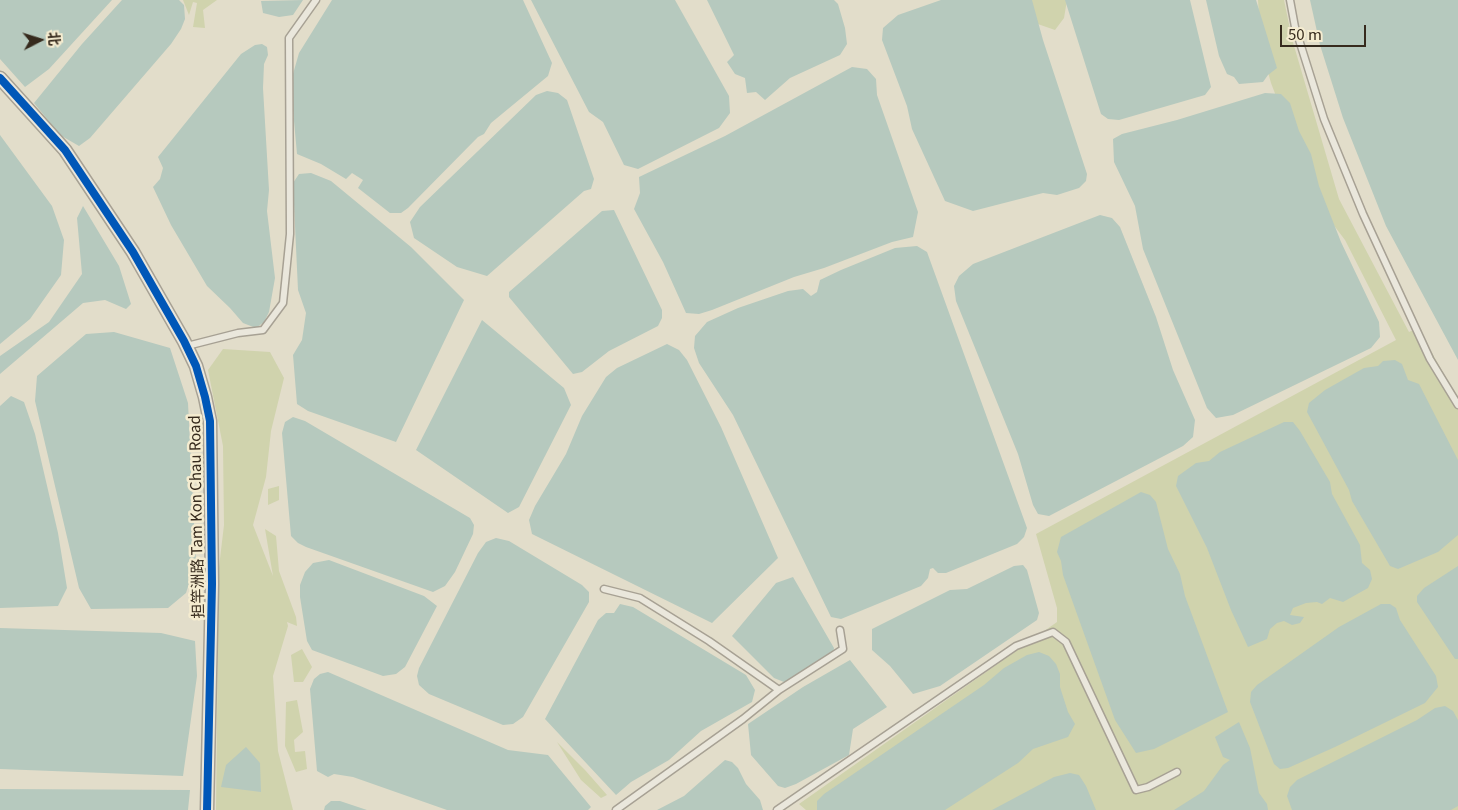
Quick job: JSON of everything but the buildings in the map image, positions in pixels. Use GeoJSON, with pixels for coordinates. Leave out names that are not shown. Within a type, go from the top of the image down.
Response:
{"type":"FeatureCollection","features":[{"type":"Feature","properties":{"kind":"street","name":"担竿洲路 Tam Kon Chau Road"},"geometry":{"type":"LineString","coordinates":[[0,78],[65,150],[89,183],[154,286],[196,366],[210,421],[212,584],[207,810]]}},
{"type":"Feature","properties":{"kind":"lane"},"geometry":{"type":"LineString","coordinates":[[187,346],[238,333],[263,330],[282,303],[290,234],[289,38],[316,0]]}},
{"type":"Feature","properties":{"kind":"lane"},"geometry":{"type":"LineString","coordinates":[[1290,0],[1295,26],[1324,119],[1363,214],[1430,359],[1458,406]]}},
{"type":"Feature","properties":{"kind":"lane"},"geometry":{"type":"LineString","coordinates":[[604,589],[640,598],[709,641],[779,690]]}},
{"type":"Feature","properties":{"kind":"lane"},"geometry":{"type":"LineString","coordinates":[[616,810],[743,719],[779,690],[843,648],[840,630]]}},
{"type":"Feature","properties":{"kind":"lane"},"geometry":{"type":"LineString","coordinates":[[777,810],[1016,646],[1053,632],[1066,642],[1136,790],[1148,787],[1177,772]]}},
{"type":"Feature","properties":{"kind":"green space"},"geometry":{"type":"Polygon","coordinates":[[[183,0],[217,0],[203,10],[205,28],[193,27],[197,3],[193,2],[189,15],[183,0]]]}},
{"type":"Feature","properties":{"kind":"green space"},"geometry":{"type":"Polygon","coordinates":[[[1024,0],[1067,0],[1064,18],[1055,30],[1032,22],[1024,0]]]}},
{"type":"Feature","properties":{"kind":"green space"},"geometry":{"type":"Polygon","coordinates":[[[1258,0],[1284,0],[1292,39],[1339,199],[1409,332],[1418,328],[1458,399],[1458,810],[806,810],[799,804],[1057,622],[1057,608],[1036,534],[1396,340],[1345,240],[1317,203],[1271,83],[1261,47],[1258,0]]]}},
{"type":"Feature","properties":{"kind":"green space"},"geometry":{"type":"Polygon","coordinates":[[[223,349],[270,352],[284,378],[271,431],[266,477],[253,525],[273,576],[265,529],[276,536],[279,571],[296,617],[297,626],[287,622],[288,626],[273,676],[278,751],[293,810],[216,810],[218,628],[214,626],[215,611],[218,609],[219,567],[224,525],[223,446],[208,370],[223,349]]]}},
{"type":"Feature","properties":{"kind":"green space"},"geometry":{"type":"Polygon","coordinates":[[[279,486],[279,500],[268,505],[268,489],[279,486]]]}},
{"type":"Feature","properties":{"kind":"green space"},"geometry":{"type":"Polygon","coordinates":[[[302,649],[312,667],[303,682],[294,682],[291,655],[302,649]]]}},
{"type":"Feature","properties":{"kind":"green space"},"geometry":{"type":"Polygon","coordinates":[[[297,700],[303,732],[294,740],[295,752],[305,751],[307,769],[296,772],[285,746],[286,702],[297,700]]]}},
{"type":"Feature","properties":{"kind":"green space"},"geometry":{"type":"Polygon","coordinates":[[[557,742],[607,795],[601,798],[581,780],[557,742]]]}},
{"type":"Feature","properties":{"kind":"shaded area"},"geometry":{"type":"Polygon","coordinates":[[[0,0],[112,0],[49,69],[25,87],[0,59],[0,0]]]}},
{"type":"Feature","properties":{"kind":"shaded area"},"geometry":{"type":"Polygon","coordinates":[[[122,0],[179,0],[184,5],[185,19],[171,44],[90,138],[79,146],[60,135],[34,103],[82,44],[122,0]]]}},
{"type":"Feature","properties":{"kind":"shaded area"},"geometry":{"type":"Polygon","coordinates":[[[303,0],[293,15],[279,17],[263,13],[261,1],[303,0]]]}},
{"type":"Feature","properties":{"kind":"shaded area"},"geometry":{"type":"Polygon","coordinates":[[[332,0],[523,0],[552,63],[548,76],[491,123],[484,134],[478,137],[408,208],[401,213],[390,213],[358,188],[363,180],[352,173],[346,179],[321,164],[297,154],[292,99],[293,74],[299,53],[332,0]]]}},
{"type":"Feature","properties":{"kind":"shaded area"},"geometry":{"type":"Polygon","coordinates":[[[531,0],[675,0],[729,96],[730,113],[719,128],[638,169],[624,165],[603,122],[589,112],[531,0]]]}},
{"type":"Feature","properties":{"kind":"shaded area"},"geometry":{"type":"Polygon","coordinates":[[[707,0],[834,0],[838,4],[845,28],[847,44],[840,55],[790,78],[765,100],[756,92],[747,93],[745,78],[735,74],[727,62],[734,55],[707,0]]]}},
{"type":"Feature","properties":{"kind":"shaded area"},"geometry":{"type":"Polygon","coordinates":[[[941,0],[1032,0],[1043,40],[1087,174],[1086,181],[1079,188],[1057,195],[1043,193],[973,211],[945,201],[912,129],[907,106],[882,40],[883,28],[898,15],[941,0]]]}},
{"type":"Feature","properties":{"kind":"shaded area"},"geometry":{"type":"Polygon","coordinates":[[[1065,0],[1190,0],[1211,87],[1205,95],[1119,120],[1108,119],[1101,114],[1065,0]]]}},
{"type":"Feature","properties":{"kind":"shaded area"},"geometry":{"type":"Polygon","coordinates":[[[1206,0],[1256,0],[1277,68],[1263,82],[1239,84],[1234,77],[1227,74],[1219,56],[1206,0]]]}},
{"type":"Feature","properties":{"kind":"shaded area"},"geometry":{"type":"Polygon","coordinates":[[[1310,0],[1458,0],[1458,360],[1386,226],[1343,118],[1320,45],[1310,0]]]}},
{"type":"Feature","properties":{"kind":"shaded area"},"geometry":{"type":"Polygon","coordinates":[[[262,44],[267,47],[268,55],[264,64],[263,88],[269,190],[267,211],[275,278],[269,312],[264,322],[256,328],[243,323],[207,286],[171,225],[153,187],[160,179],[163,168],[158,157],[241,54],[255,45],[262,44]]]}},
{"type":"Feature","properties":{"kind":"shaded area"},"geometry":{"type":"Polygon","coordinates":[[[852,67],[867,69],[876,79],[877,95],[918,212],[913,237],[892,242],[824,268],[794,277],[712,310],[699,314],[686,313],[663,262],[634,209],[640,193],[639,177],[725,136],[852,67]]]}},
{"type":"Feature","properties":{"kind":"shaded area"},"geometry":{"type":"Polygon","coordinates":[[[547,91],[558,93],[567,100],[594,179],[591,189],[584,191],[487,276],[457,267],[414,238],[410,222],[420,207],[536,95],[547,91]]]}},
{"type":"Feature","properties":{"kind":"shaded area"},"geometry":{"type":"Polygon","coordinates":[[[1265,93],[1281,94],[1290,103],[1299,131],[1311,154],[1319,186],[1341,242],[1379,322],[1380,337],[1371,348],[1233,415],[1216,418],[1207,408],[1143,249],[1135,206],[1114,162],[1113,139],[1122,134],[1177,120],[1265,93]]]}},
{"type":"Feature","properties":{"kind":"shaded area"},"geometry":{"type":"Polygon","coordinates":[[[0,135],[52,206],[64,240],[61,275],[30,319],[0,344],[0,135]]]}},
{"type":"Feature","properties":{"kind":"shaded area"},"geometry":{"type":"Polygon","coordinates":[[[311,173],[331,181],[411,247],[464,300],[396,442],[308,411],[297,404],[293,355],[302,340],[306,313],[298,290],[293,183],[299,174],[311,173]]]}},
{"type":"Feature","properties":{"kind":"shaded area"},"geometry":{"type":"Polygon","coordinates":[[[83,206],[119,266],[131,304],[126,309],[105,300],[83,303],[0,374],[0,356],[49,322],[82,274],[77,218],[83,206]]]}},
{"type":"Feature","properties":{"kind":"shaded area"},"geometry":{"type":"Polygon","coordinates":[[[614,210],[662,310],[662,318],[658,326],[609,351],[582,372],[573,374],[509,297],[509,292],[602,211],[614,210]]]}},
{"type":"Feature","properties":{"kind":"shaded area"},"geometry":{"type":"Polygon","coordinates":[[[1100,215],[1112,218],[1120,227],[1156,317],[1173,370],[1195,420],[1193,437],[1183,446],[1049,516],[1038,514],[1033,505],[1018,454],[956,301],[954,286],[959,276],[973,264],[1100,215]]]}},
{"type":"Feature","properties":{"kind":"shaded area"},"geometry":{"type":"Polygon","coordinates":[[[917,246],[927,252],[1027,528],[1024,537],[1017,544],[946,573],[938,573],[933,568],[930,569],[928,578],[921,586],[841,619],[831,617],[733,415],[699,363],[694,348],[695,336],[707,322],[738,308],[788,291],[803,289],[811,296],[817,292],[820,280],[841,270],[895,248],[917,246]]]}},
{"type":"Feature","properties":{"kind":"shaded area"},"geometry":{"type":"Polygon","coordinates":[[[482,320],[564,388],[571,405],[519,507],[508,513],[416,450],[482,320]]]}},
{"type":"Feature","properties":{"kind":"shaded area"},"geometry":{"type":"Polygon","coordinates":[[[114,332],[170,348],[188,403],[196,562],[186,593],[168,608],[91,609],[79,588],[35,401],[37,376],[86,334],[114,332]]]}},
{"type":"Feature","properties":{"kind":"shaded area"},"geometry":{"type":"Polygon","coordinates":[[[667,344],[679,350],[687,360],[721,427],[778,558],[712,623],[532,534],[529,520],[535,506],[566,454],[582,416],[606,377],[617,368],[667,344]]]}},
{"type":"Feature","properties":{"kind":"shaded area"},"geometry":{"type":"Polygon","coordinates":[[[1395,360],[1402,364],[1408,380],[1419,384],[1458,460],[1458,535],[1438,552],[1398,569],[1390,566],[1352,501],[1349,490],[1307,412],[1309,403],[1325,390],[1364,368],[1378,366],[1383,361],[1395,360]]]}},
{"type":"Feature","properties":{"kind":"shaded area"},"geometry":{"type":"Polygon","coordinates":[[[11,396],[24,402],[35,434],[58,533],[67,588],[58,606],[0,608],[0,406],[11,396]]]}},
{"type":"Feature","properties":{"kind":"shaded area"},"geometry":{"type":"Polygon","coordinates":[[[293,417],[305,421],[470,518],[474,525],[473,534],[455,572],[445,586],[433,592],[306,547],[298,543],[291,536],[282,433],[285,422],[293,417]]]}},
{"type":"Feature","properties":{"kind":"shaded area"},"geometry":{"type":"Polygon","coordinates":[[[1284,422],[1293,422],[1300,431],[1330,482],[1332,494],[1360,545],[1362,563],[1370,570],[1372,579],[1368,588],[1343,602],[1330,598],[1322,604],[1317,602],[1306,603],[1293,608],[1290,615],[1304,617],[1300,623],[1292,625],[1284,621],[1277,623],[1270,629],[1267,639],[1248,647],[1231,610],[1207,548],[1176,486],[1178,476],[1196,463],[1209,461],[1220,452],[1284,422]]]}},
{"type":"Feature","properties":{"kind":"shaded area"},"geometry":{"type":"Polygon","coordinates":[[[1141,492],[1150,495],[1156,502],[1168,549],[1180,574],[1185,596],[1228,712],[1154,749],[1136,753],[1115,720],[1063,575],[1061,561],[1057,552],[1061,537],[1141,492]]]}},
{"type":"Feature","properties":{"kind":"shaded area"},"geometry":{"type":"Polygon","coordinates":[[[496,538],[509,541],[582,585],[589,592],[589,602],[523,717],[513,724],[503,725],[429,694],[419,685],[417,676],[419,668],[478,553],[486,542],[496,538]]]}},
{"type":"Feature","properties":{"kind":"shaded area"},"geometry":{"type":"Polygon","coordinates":[[[329,560],[424,596],[437,606],[405,667],[396,674],[383,676],[312,650],[307,641],[300,585],[305,572],[313,563],[329,560]]]}},
{"type":"Feature","properties":{"kind":"shaded area"},"geometry":{"type":"Polygon","coordinates":[[[1023,565],[1027,570],[1039,613],[1037,620],[940,686],[913,694],[890,666],[872,650],[872,629],[950,590],[967,589],[1014,566],[1023,565]]]}},
{"type":"Feature","properties":{"kind":"shaded area"},"geometry":{"type":"Polygon","coordinates":[[[1458,566],[1458,659],[1455,659],[1417,602],[1417,596],[1424,588],[1458,566]]]}},
{"type":"Feature","properties":{"kind":"shaded area"},"geometry":{"type":"Polygon","coordinates":[[[793,577],[834,648],[832,658],[799,682],[789,684],[774,678],[732,636],[776,583],[793,577]]]}},
{"type":"Feature","properties":{"kind":"shaded area"},"geometry":{"type":"Polygon","coordinates":[[[620,604],[633,607],[746,675],[755,690],[752,702],[701,731],[669,760],[631,782],[616,795],[545,719],[598,620],[606,613],[614,613],[620,604]]]}},
{"type":"Feature","properties":{"kind":"shaded area"},"geometry":{"type":"Polygon","coordinates":[[[1381,604],[1390,604],[1396,608],[1400,620],[1436,676],[1438,687],[1425,703],[1335,747],[1288,768],[1280,769],[1274,764],[1250,702],[1251,692],[1257,685],[1339,627],[1381,604]]]}},
{"type":"Feature","properties":{"kind":"shaded area"},"geometry":{"type":"Polygon","coordinates":[[[0,628],[161,633],[195,641],[197,676],[183,776],[0,769],[0,628]]]}},
{"type":"Feature","properties":{"kind":"shaded area"},"geometry":{"type":"Polygon","coordinates":[[[1039,652],[1049,656],[1056,664],[1060,674],[1060,687],[1068,712],[1075,724],[1068,737],[1033,749],[1018,763],[945,810],[817,810],[817,801],[824,794],[984,685],[1004,668],[1027,655],[1039,652]]]}},
{"type":"Feature","properties":{"kind":"shaded area"},"geometry":{"type":"Polygon","coordinates":[[[850,660],[887,707],[853,729],[849,755],[796,784],[785,788],[778,786],[751,755],[748,724],[803,687],[850,660]]]}},
{"type":"Feature","properties":{"kind":"shaded area"},"geometry":{"type":"Polygon","coordinates":[[[328,672],[508,750],[548,755],[591,807],[588,810],[447,810],[353,777],[334,774],[328,777],[317,771],[310,689],[314,679],[320,674],[328,672]]]}},
{"type":"Feature","properties":{"kind":"shaded area"},"geometry":{"type":"Polygon","coordinates":[[[1445,706],[1453,711],[1458,720],[1458,806],[1451,810],[1292,810],[1287,796],[1290,787],[1297,780],[1417,720],[1435,708],[1445,706]]]}},
{"type":"Feature","properties":{"kind":"shaded area"},"geometry":{"type":"Polygon","coordinates":[[[1239,722],[1250,748],[1259,793],[1267,804],[1268,810],[1174,810],[1204,791],[1223,765],[1230,760],[1223,757],[1215,737],[1239,722]]]}},
{"type":"Feature","properties":{"kind":"shaded area"},"geometry":{"type":"Polygon","coordinates":[[[246,747],[260,763],[261,792],[221,787],[226,765],[246,747]]]}},
{"type":"Feature","properties":{"kind":"shaded area"},"geometry":{"type":"Polygon","coordinates":[[[725,760],[732,762],[738,768],[746,784],[760,800],[763,810],[657,810],[684,796],[725,760]]]}},
{"type":"Feature","properties":{"kind":"shaded area"},"geometry":{"type":"Polygon","coordinates":[[[1070,773],[1079,775],[1096,810],[992,810],[1054,777],[1070,773]]]}},
{"type":"Feature","properties":{"kind":"shaded area"},"geometry":{"type":"Polygon","coordinates":[[[0,789],[190,790],[188,810],[0,810],[0,789]]]}},
{"type":"Feature","properties":{"kind":"shaded area"},"geometry":{"type":"Polygon","coordinates":[[[331,801],[340,801],[367,810],[324,810],[325,806],[331,801]]]}},
{"type":"Feature","properties":{"kind":"cycle path"},"geometry":{"type":"LineString","coordinates":[[0,78],[65,150],[133,252],[184,341],[196,366],[205,397],[210,421],[212,584],[207,810]]}}]}
